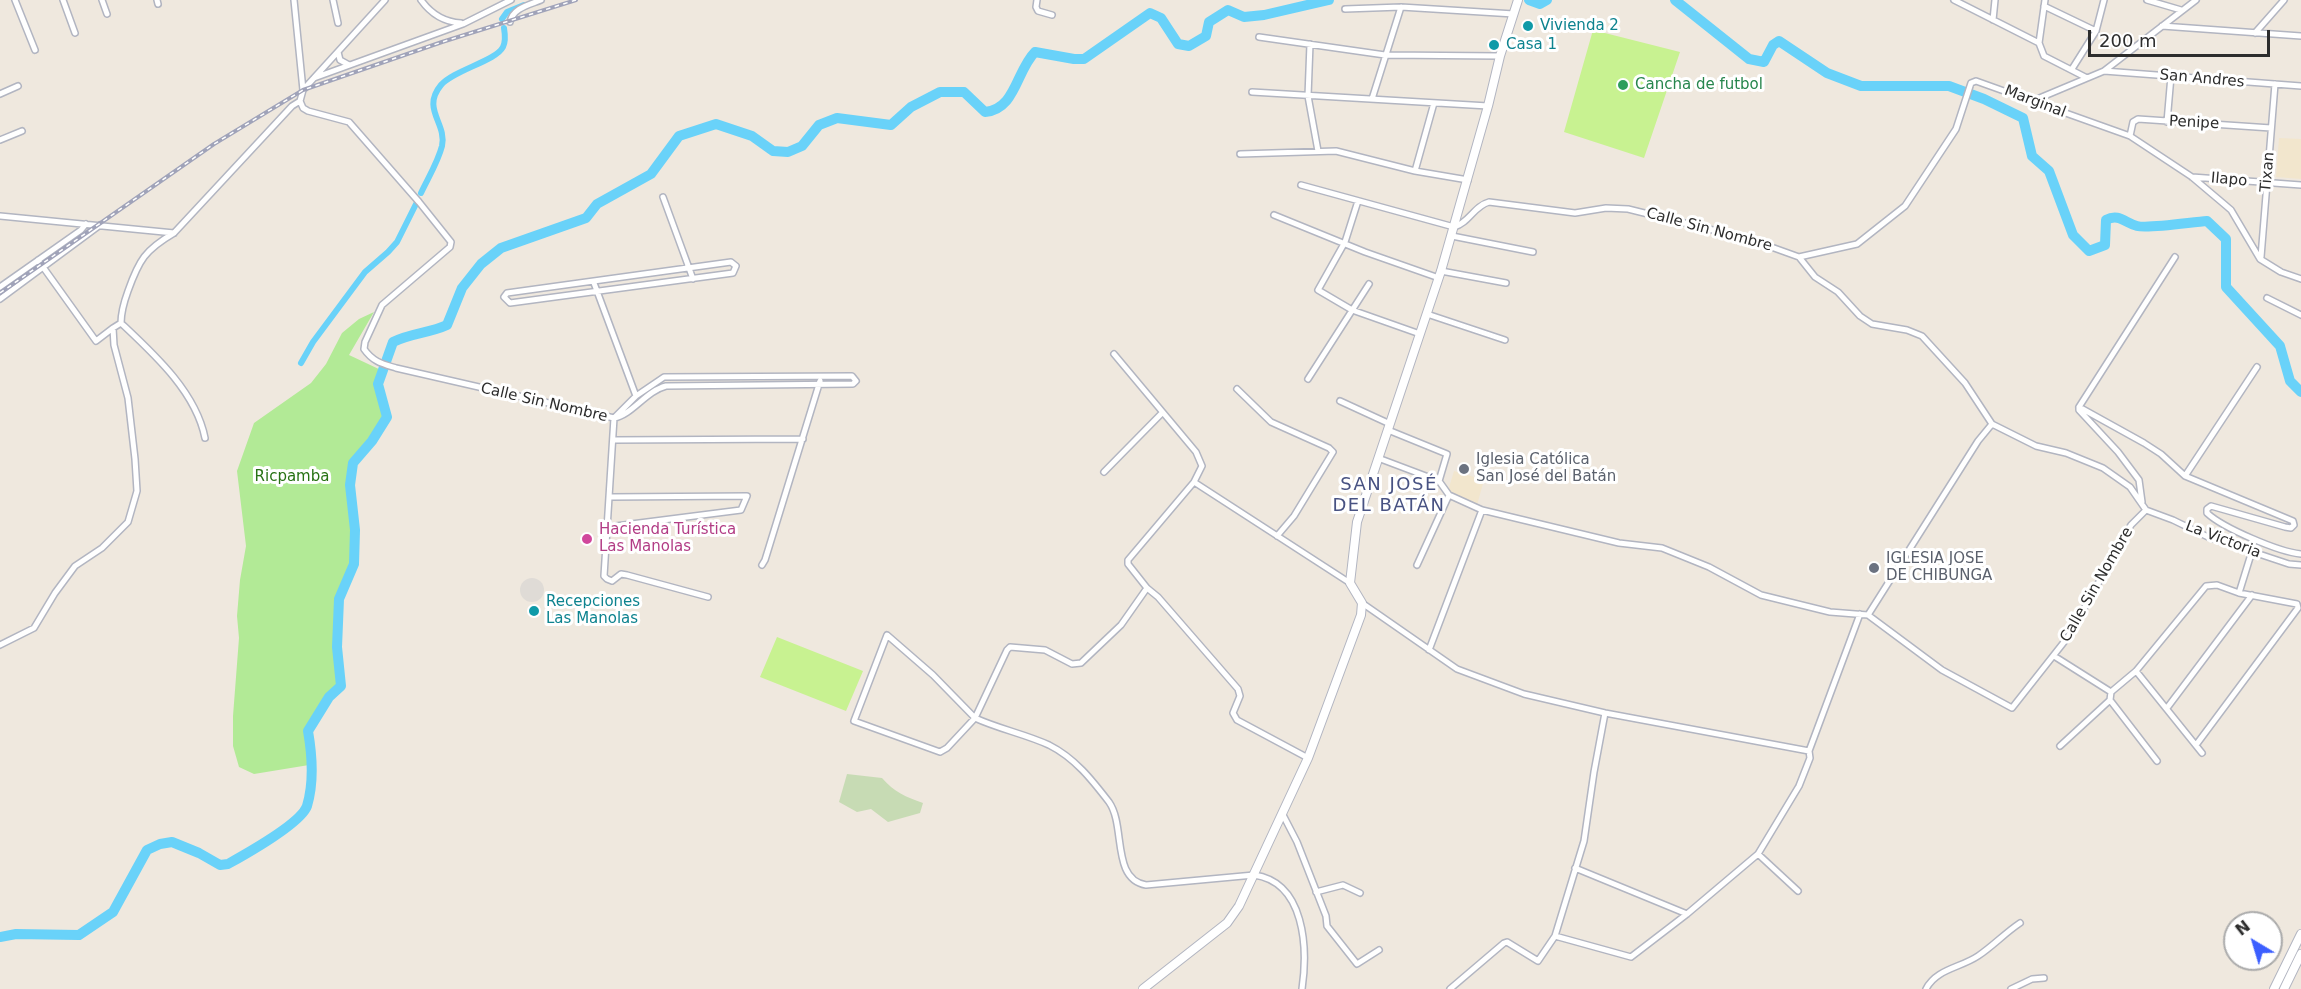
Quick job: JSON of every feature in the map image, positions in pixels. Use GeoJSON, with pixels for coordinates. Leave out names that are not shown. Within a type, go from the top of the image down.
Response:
{"type":"FeatureCollection","features":[{"type":"Feature","properties":{"kind":"street"},"geometry":{"type":"LineString","coordinates":[[15,0],[35,50]]}},
{"type":"Feature","properties":{"kind":"street"},"geometry":{"type":"LineString","coordinates":[[63,0],[75,33]]}},
{"type":"Feature","properties":{"kind":"street"},"geometry":{"type":"LineString","coordinates":[[102,0],[107,14]]}},
{"type":"Feature","properties":{"kind":"street"},"geometry":{"type":"LineString","coordinates":[[206,438],[203,424],[189,398],[153,353],[121,323],[121,311],[138,264],[158,242],[174,233],[292,106],[300,101],[303,90],[294,0]]}},
{"type":"Feature","properties":{"kind":"street"},"geometry":{"type":"LineString","coordinates":[[333,0],[338,23]]}},
{"type":"Feature","properties":{"kind":"street"},"geometry":{"type":"LineString","coordinates":[[303,90],[385,0]]}},
{"type":"Feature","properties":{"kind":"street"},"geometry":{"type":"LineString","coordinates":[[421,0],[428,10],[449,22],[463,24]]}},
{"type":"Feature","properties":{"kind":"street"},"geometry":{"type":"LineString","coordinates":[[314,78],[463,24],[511,0]]}},
{"type":"Feature","properties":{"kind":"street"},"geometry":{"type":"LineString","coordinates":[[510,22],[513,13],[542,0]]}},
{"type":"Feature","properties":{"kind":"street"},"geometry":{"type":"LineString","coordinates":[[1036,0],[1038,11],[1052,15]]}},
{"type":"Feature","properties":{"kind":"street"},"geometry":{"type":"LineString","coordinates":[[1350,583],[1357,522],[1452,236],[1500,56],[1518,0]]}},
{"type":"Feature","properties":{"kind":"street"},"geometry":{"type":"LineString","coordinates":[[1953,0],[2039,43]]}},
{"type":"Feature","properties":{"kind":"street"},"geometry":{"type":"LineString","coordinates":[[1993,20],[1995,0]]}},
{"type":"Feature","properties":{"kind":"street"},"geometry":{"type":"LineString","coordinates":[[2072,69],[2096,31],[2104,0]]}},
{"type":"Feature","properties":{"kind":"street"},"geometry":{"type":"LineString","coordinates":[[2147,0],[2181,10]]}},
{"type":"Feature","properties":{"kind":"street"},"geometry":{"type":"LineString","coordinates":[[2030,102],[2104,71],[2196,0]]}},
{"type":"Feature","properties":{"kind":"street"},"geometry":{"type":"LineString","coordinates":[[2254,33],[2284,0]]}},
{"type":"Feature","properties":{"kind":"street"},"geometry":{"type":"LineString","coordinates":[[2087,78],[2044,56],[2039,43],[2045,3],[2096,31]]}},
{"type":"Feature","properties":{"kind":"street"},"geometry":{"type":"LineString","coordinates":[[1345,9],[1401,8],[1514,14]]}},
{"type":"Feature","properties":{"kind":"street"},"geometry":{"type":"LineString","coordinates":[[1372,99],[1401,8]]}},
{"type":"Feature","properties":{"kind":"street"},"geometry":{"type":"LineString","coordinates":[[2162,26],[2301,36]]}},
{"type":"Feature","properties":{"kind":"street"},"geometry":{"type":"LineString","coordinates":[[1259,37],[1385,55],[1500,56]]}},
{"type":"Feature","properties":{"kind":"street"},"geometry":{"type":"LineString","coordinates":[[1310,44],[1308,96],[1318,151]]}},
{"type":"Feature","properties":{"kind":"street"},"geometry":{"type":"LineString","coordinates":[[338,52],[340,60],[349,65]]}},
{"type":"Feature","properties":{"kind":"street","name":"San Andres"},"geometry":{"type":"LineString","coordinates":[[2104,71],[2301,86]]}},
{"type":"Feature","properties":{"kind":"street"},"geometry":{"type":"LineString","coordinates":[[2167,122],[2171,76]]}},
{"type":"Feature","properties":{"kind":"street","name":"Marginal"},"geometry":{"type":"LineString","coordinates":[[1799,257],[1857,244],[1905,206],[1956,129],[1971,83],[1976,81],[2130,136],[2192,177],[2231,210],[2260,259],[2281,272],[2301,279]]}},
{"type":"Feature","properties":{"kind":"street","name":"Tixan"},"geometry":{"type":"LineString","coordinates":[[2260,259],[2275,84]]}},
{"type":"Feature","properties":{"kind":"street"},"geometry":{"type":"LineString","coordinates":[[0,94],[18,86]]}},
{"type":"Feature","properties":{"kind":"street"},"geometry":{"type":"LineString","coordinates":[[1252,92],[1488,106]]}},
{"type":"Feature","properties":{"kind":"street","name":"Calle Sin Nombre"},"geometry":{"type":"LineString","coordinates":[[300,101],[303,108],[308,111],[349,122],[450,240],[450,247],[382,305],[365,342],[364,349],[369,357],[377,363],[396,368],[614,418],[611,497],[604,576],[612,581],[621,574],[627,575],[708,597]]}},
{"type":"Feature","properties":{"kind":"street"},"geometry":{"type":"LineString","coordinates":[[1415,171],[1434,103]]}},
{"type":"Feature","properties":{"kind":"street","name":"Penipe"},"geometry":{"type":"LineString","coordinates":[[2130,136],[2133,122],[2138,119],[2271,128]]}},
{"type":"Feature","properties":{"kind":"street"},"geometry":{"type":"LineString","coordinates":[[0,140],[22,131]]}},
{"type":"Feature","properties":{"kind":"street"},"geometry":{"type":"LineString","coordinates":[[1240,154],[1336,151],[1415,171],[1468,180]]}},
{"type":"Feature","properties":{"kind":"street","name":"Ilapo"},"geometry":{"type":"LineString","coordinates":[[2192,177],[2301,185]]}},
{"type":"Feature","properties":{"kind":"street"},"geometry":{"type":"LineString","coordinates":[[1301,185],[1454,227]]}},
{"type":"Feature","properties":{"kind":"street"},"geometry":{"type":"LineString","coordinates":[[663,196],[693,279]]}},
{"type":"Feature","properties":{"kind":"street"},"geometry":{"type":"LineString","coordinates":[[1358,201],[1345,242],[1317,289],[1352,310],[1420,334]]}},
{"type":"Feature","properties":{"kind":"street","name":"Calle Sin Nombre"},"geometry":{"type":"LineString","coordinates":[[1454,227],[1461,225],[1481,205],[1489,202],[1575,213],[1606,208],[1628,209],[1749,238],[1799,257],[1815,277],[1838,292],[1860,316],[1872,324],[1916,332],[1922,336],[1965,383],[1992,424]]}},
{"type":"Feature","properties":{"kind":"street"},"geometry":{"type":"LineString","coordinates":[[1274,215],[1365,252],[1440,274],[1506,283]]}},
{"type":"Feature","properties":{"kind":"street"},"geometry":{"type":"LineString","coordinates":[[0,216],[174,233]]}},
{"type":"Feature","properties":{"kind":"street"},"geometry":{"type":"LineString","coordinates":[[0,287],[81,230],[86,224]]}},
{"type":"Feature","properties":{"kind":"street"},"geometry":{"type":"LineString","coordinates":[[0,299],[101,225]]}},
{"type":"Feature","properties":{"kind":"street"},"geometry":{"type":"LineString","coordinates":[[1452,236],[1533,252]]}},
{"type":"Feature","properties":{"kind":"street"},"geometry":{"type":"LineString","coordinates":[[2144,507],[2139,480],[2118,452],[2079,410],[2079,406],[2175,257]]}},
{"type":"Feature","properties":{"kind":"street"},"geometry":{"type":"LineString","coordinates":[[38,260],[96,341],[121,323]]}},
{"type":"Feature","properties":{"kind":"street"},"geometry":{"type":"LineString","coordinates":[[731,262],[736,266],[733,273],[693,279],[510,303],[504,297],[507,293],[594,283],[731,262]]}},
{"type":"Feature","properties":{"kind":"street"},"geometry":{"type":"LineString","coordinates":[[594,283],[636,396]]}},
{"type":"Feature","properties":{"kind":"street"},"geometry":{"type":"LineString","coordinates":[[1308,379],[1369,284]]}},
{"type":"Feature","properties":{"kind":"street"},"geometry":{"type":"LineString","coordinates":[[2267,298],[2301,315]]}},
{"type":"Feature","properties":{"kind":"street"},"geometry":{"type":"LineString","coordinates":[[1427,314],[1505,340]]}},
{"type":"Feature","properties":{"kind":"street"},"geometry":{"type":"LineString","coordinates":[[0,645],[34,628],[75,566],[102,548],[128,522],[137,491],[135,459],[128,398],[114,345],[113,328]]}},
{"type":"Feature","properties":{"kind":"street"},"geometry":{"type":"LineString","coordinates":[[1114,354],[1196,452],[1202,466],[1194,482],[1128,560],[1128,564],[1238,689],[1240,696],[1233,713],[1237,720],[1308,758]]}},
{"type":"Feature","properties":{"kind":"street"},"geometry":{"type":"LineString","coordinates":[[2186,476],[2257,367]]}},
{"type":"Feature","properties":{"kind":"street"},"geometry":{"type":"LineString","coordinates":[[762,565],[821,376]]}},
{"type":"Feature","properties":{"kind":"street"},"geometry":{"type":"LineString","coordinates":[[852,376],[856,381],[853,384],[666,386],[658,388],[621,417],[614,418],[636,396],[664,377],[852,376]]}},
{"type":"Feature","properties":{"kind":"street"},"geometry":{"type":"LineString","coordinates":[[1237,389],[1271,422],[1329,448],[1333,452],[1294,516],[1277,536]]}},
{"type":"Feature","properties":{"kind":"street"},"geometry":{"type":"LineString","coordinates":[[1340,401],[1389,428],[1447,454],[1438,481]]}},
{"type":"Feature","properties":{"kind":"street"},"geometry":{"type":"LineString","coordinates":[[2079,406],[2161,454],[2186,476],[2293,521],[2294,525],[2291,528],[2285,528],[2211,506],[2207,509],[2210,516],[2236,530],[2291,553],[2301,554]]}},
{"type":"Feature","properties":{"kind":"street"},"geometry":{"type":"LineString","coordinates":[[1104,472],[1162,413]]}},
{"type":"Feature","properties":{"kind":"street"},"geometry":{"type":"LineString","coordinates":[[1378,458],[1438,481],[1449,495],[1482,510],[1618,543],[1662,548],[1709,567],[1761,595],[1830,612],[1868,615],[1978,441],[1992,424],[2036,446],[2066,453],[2103,468],[2130,487],[2144,507]]}},
{"type":"Feature","properties":{"kind":"street"},"geometry":{"type":"LineString","coordinates":[[614,440],[803,439]]}},
{"type":"Feature","properties":{"kind":"street"},"geometry":{"type":"LineString","coordinates":[[1194,482],[1350,583],[1362,603],[1456,669],[1524,694],[1809,752]]}},
{"type":"Feature","properties":{"kind":"street"},"geometry":{"type":"LineString","coordinates":[[1417,565],[1449,495]]}},
{"type":"Feature","properties":{"kind":"street"},"geometry":{"type":"LineString","coordinates":[[608,527],[741,510],[747,496],[611,497]]}},
{"type":"Feature","properties":{"kind":"street","name":"Calle Sin Nombre"},"geometry":{"type":"LineString","coordinates":[[1868,615],[1942,670],[2009,708],[2068,637],[2131,525],[2144,507]]}},
{"type":"Feature","properties":{"kind":"street","name":"La Victoria"},"geometry":{"type":"LineString","coordinates":[[2144,507],[2208,537],[2289,564],[2301,565]]}},
{"type":"Feature","properties":{"kind":"street"},"geometry":{"type":"LineString","coordinates":[[1429,650],[1482,510]]}},
{"type":"Feature","properties":{"kind":"street"},"geometry":{"type":"LineString","coordinates":[[2239,593],[2252,551]]}},
{"type":"Feature","properties":{"kind":"street"},"geometry":{"type":"LineString","coordinates":[[2061,746],[2110,700],[2111,692],[2136,671],[2206,586],[2217,585],[2239,593],[2297,604],[2298,608],[2196,745]]}},
{"type":"Feature","properties":{"kind":"street"},"geometry":{"type":"LineString","coordinates":[[1147,588],[1120,625],[1081,663],[1072,664],[1045,650],[1011,647],[1007,650],[975,718],[947,748],[940,752],[854,721],[887,635],[933,675],[975,718],[1049,745],[1085,771],[1115,815],[1124,865],[1128,875],[1136,883],[1146,885],[1254,875],[1267,877],[1275,882],[1292,901],[1301,919],[1302,989]]}},
{"type":"Feature","properties":{"kind":"street"},"geometry":{"type":"LineString","coordinates":[[2167,708],[2252,595]]}},
{"type":"Feature","properties":{"kind":"street"},"geometry":{"type":"LineString","coordinates":[[1143,989],[1227,923],[1239,906],[1308,758],[1361,615],[1362,603]]}},
{"type":"Feature","properties":{"kind":"street"},"geometry":{"type":"LineString","coordinates":[[1555,936],[1631,957],[1687,914],[1758,854],[1799,786],[1810,759],[1809,752],[1860,614]]}},
{"type":"Feature","properties":{"kind":"street"},"geometry":{"type":"LineString","coordinates":[[2054,656],[2111,692]]}},
{"type":"Feature","properties":{"kind":"street"},"geometry":{"type":"LineString","coordinates":[[2136,671],[2202,753]]}},
{"type":"Feature","properties":{"kind":"street"},"geometry":{"type":"LineString","coordinates":[[2110,700],[2157,761]]}},
{"type":"Feature","properties":{"kind":"street"},"geometry":{"type":"LineString","coordinates":[[1450,989],[1504,943],[1507,942],[1538,961],[1555,936],[1584,842],[1593,772],[1605,712]]}},
{"type":"Feature","properties":{"kind":"street"},"geometry":{"type":"LineString","coordinates":[[1282,813],[1298,842],[1326,916],[1327,926],[1357,964],[1362,963],[1379,950]]}},
{"type":"Feature","properties":{"kind":"street"},"geometry":{"type":"LineString","coordinates":[[1758,854],[1798,891]]}},
{"type":"Feature","properties":{"kind":"street"},"geometry":{"type":"LineString","coordinates":[[1575,868],[1687,914]]}},
{"type":"Feature","properties":{"kind":"street"},"geometry":{"type":"LineString","coordinates":[[1316,892],[1343,885],[1360,893]]}},
{"type":"Feature","properties":{"kind":"street"},"geometry":{"type":"LineString","coordinates":[[1926,989],[1930,981],[1941,973],[1974,959],[2020,923]]}},
{"type":"Feature","properties":{"kind":"street"},"geometry":{"type":"LineString","coordinates":[[2274,989],[2300,939]]}},
{"type":"Feature","properties":{"kind":"street"},"geometry":{"type":"LineString","coordinates":[[2284,989],[2301,954]]}},
{"type":"Feature","properties":{"kind":"street"},"geometry":{"type":"LineString","coordinates":[[2011,989],[2032,979],[2044,978]]}},
{"type":"Feature","properties":{"kind":"shaded area"},"geometry":{"type":"Polygon","coordinates":[[[2279,138],[2301,139],[2301,179],[2276,177],[2279,138]]]}},
{"type":"Feature","properties":{"kind":"shaded area"},"geometry":{"type":"Polygon","coordinates":[[[1454,471],[1484,480],[1477,505],[1448,491],[1454,471]]]}},
{"type":"Feature","properties":{"kind":"shaded area"},"geometry":{"type":"Polygon","coordinates":[[[532,578],[541,581],[544,590],[541,599],[532,602],[523,599],[520,590],[523,581],[532,578]]]}},
{"type":"Feature","properties":{"kind":"green space","name":"Cancha de futbol"},"geometry":{"type":"Polygon","coordinates":[[[1593,30],[1680,52],[1644,158],[1564,132],[1593,30]]]}},
{"type":"Feature","properties":{"kind":"green space","name":"Ricpamba"},"geometry":{"type":"Polygon","coordinates":[[[374,312],[349,355],[383,371],[375,387],[386,415],[366,444],[352,458],[348,470],[346,487],[352,499],[350,562],[338,592],[335,611],[334,654],[338,685],[327,696],[305,731],[309,765],[254,774],[239,767],[233,746],[239,638],[237,616],[246,546],[237,471],[254,423],[311,383],[326,364],[342,333],[359,319],[374,312]]]}},
{"type":"Feature","properties":{"kind":"green space"},"geometry":{"type":"Polygon","coordinates":[[[777,637],[863,671],[846,711],[760,677],[777,637]]]}},
{"type":"Feature","properties":{"kind":"green space"},"geometry":{"type":"Polygon","coordinates":[[[847,774],[882,778],[901,794],[923,803],[920,813],[888,822],[871,809],[857,812],[839,802],[847,774]]]}},
{"type":"Feature","properties":{"kind":"waterway"},"geometry":{"type":"LineString","coordinates":[[0,937],[16,934],[79,935],[113,912],[147,850],[172,842],[220,865],[228,864],[272,838],[303,813],[307,806],[311,778],[308,731],[329,697],[341,686],[337,647],[339,599],[354,564],[355,530],[350,485],[353,463],[372,441],[387,417],[378,384],[393,342],[447,325],[462,288],[481,264],[501,248],[586,218],[597,204],[651,174],[679,136],[716,124],[752,136],[773,151],[788,152],[802,146],[819,125],[837,118],[891,125],[911,107],[940,92],[964,92],[985,112],[995,109],[1009,97],[1035,52],[1084,59],[1150,13],[1161,18],[1178,44],[1189,46],[1206,36],[1209,22],[1228,10],[1244,17],[1264,15],[1329,0]]}},
{"type":"Feature","properties":{"kind":"waterway"},"geometry":{"type":"LineString","coordinates":[[1529,0],[1540,4],[1547,0]]}},
{"type":"Feature","properties":{"kind":"waterway"},"geometry":{"type":"LineString","coordinates":[[1675,0],[1749,59],[1764,62],[1773,45],[1779,41],[1827,73],[1861,86],[1949,86],[1984,99],[2023,118],[2032,156],[2049,171],[2073,235],[2089,251],[2105,245],[2106,220],[2111,218],[2118,218],[2143,227],[2207,221],[2226,239],[2226,287],[2280,346],[2290,381],[2301,392]]}},
{"type":"Feature","properties":{"kind":"waterway"},"geometry":{"type":"LineString","coordinates":[[502,19],[507,12],[524,5]]}},
{"type":"Feature","properties":{"kind":"waterway"},"geometry":{"type":"LineString","coordinates":[[421,193],[442,146],[443,138],[433,101],[436,94],[447,80],[499,52],[505,42],[504,28]]}},
{"type":"Feature","properties":{"kind":"waterway"},"geometry":{"type":"LineString","coordinates":[[301,363],[313,342],[365,272],[397,242],[416,204]]}},
{"type":"Feature","properties":{"kind":"railway"},"geometry":{"type":"LineString","coordinates":[[0,293],[214,144],[303,90],[442,42],[576,0]]}},
{"type":"Feature","properties":{"kind":"place","name":"Vivienda 2"},"geometry":{"type":"Point","coordinates":[1528,26]}},
{"type":"Feature","properties":{"kind":"place","name":"Casa 1"},"geometry":{"type":"Point","coordinates":[1494,45]}},
{"type":"Feature","properties":{"kind":"place","name":"Cancha de futbol"},"geometry":{"type":"Point","coordinates":[1623,85]}},
{"type":"Feature","properties":{"kind":"place","name":"Iglesia Católica San José del Batán"},"geometry":{"type":"Point","coordinates":[1464,469]}},
{"type":"Feature","properties":{"kind":"place","name":"Hacienda Turística Las Manolas"},"geometry":{"type":"Point","coordinates":[587,539]}},
{"type":"Feature","properties":{"kind":"place","name":"IGLESIA JOSE DE CHIBUNGA"},"geometry":{"type":"Point","coordinates":[1874,568]}},
{"type":"Feature","properties":{"kind":"place","name":"Recepciones Las Manolas"},"geometry":{"type":"Point","coordinates":[534,611]}},
{"type":"Feature","properties":{"kind":"district","name":"SAN JOSÉ DEL BATÁN"},"geometry":{"type":"Point","coordinates":[1389,495]}}]}
